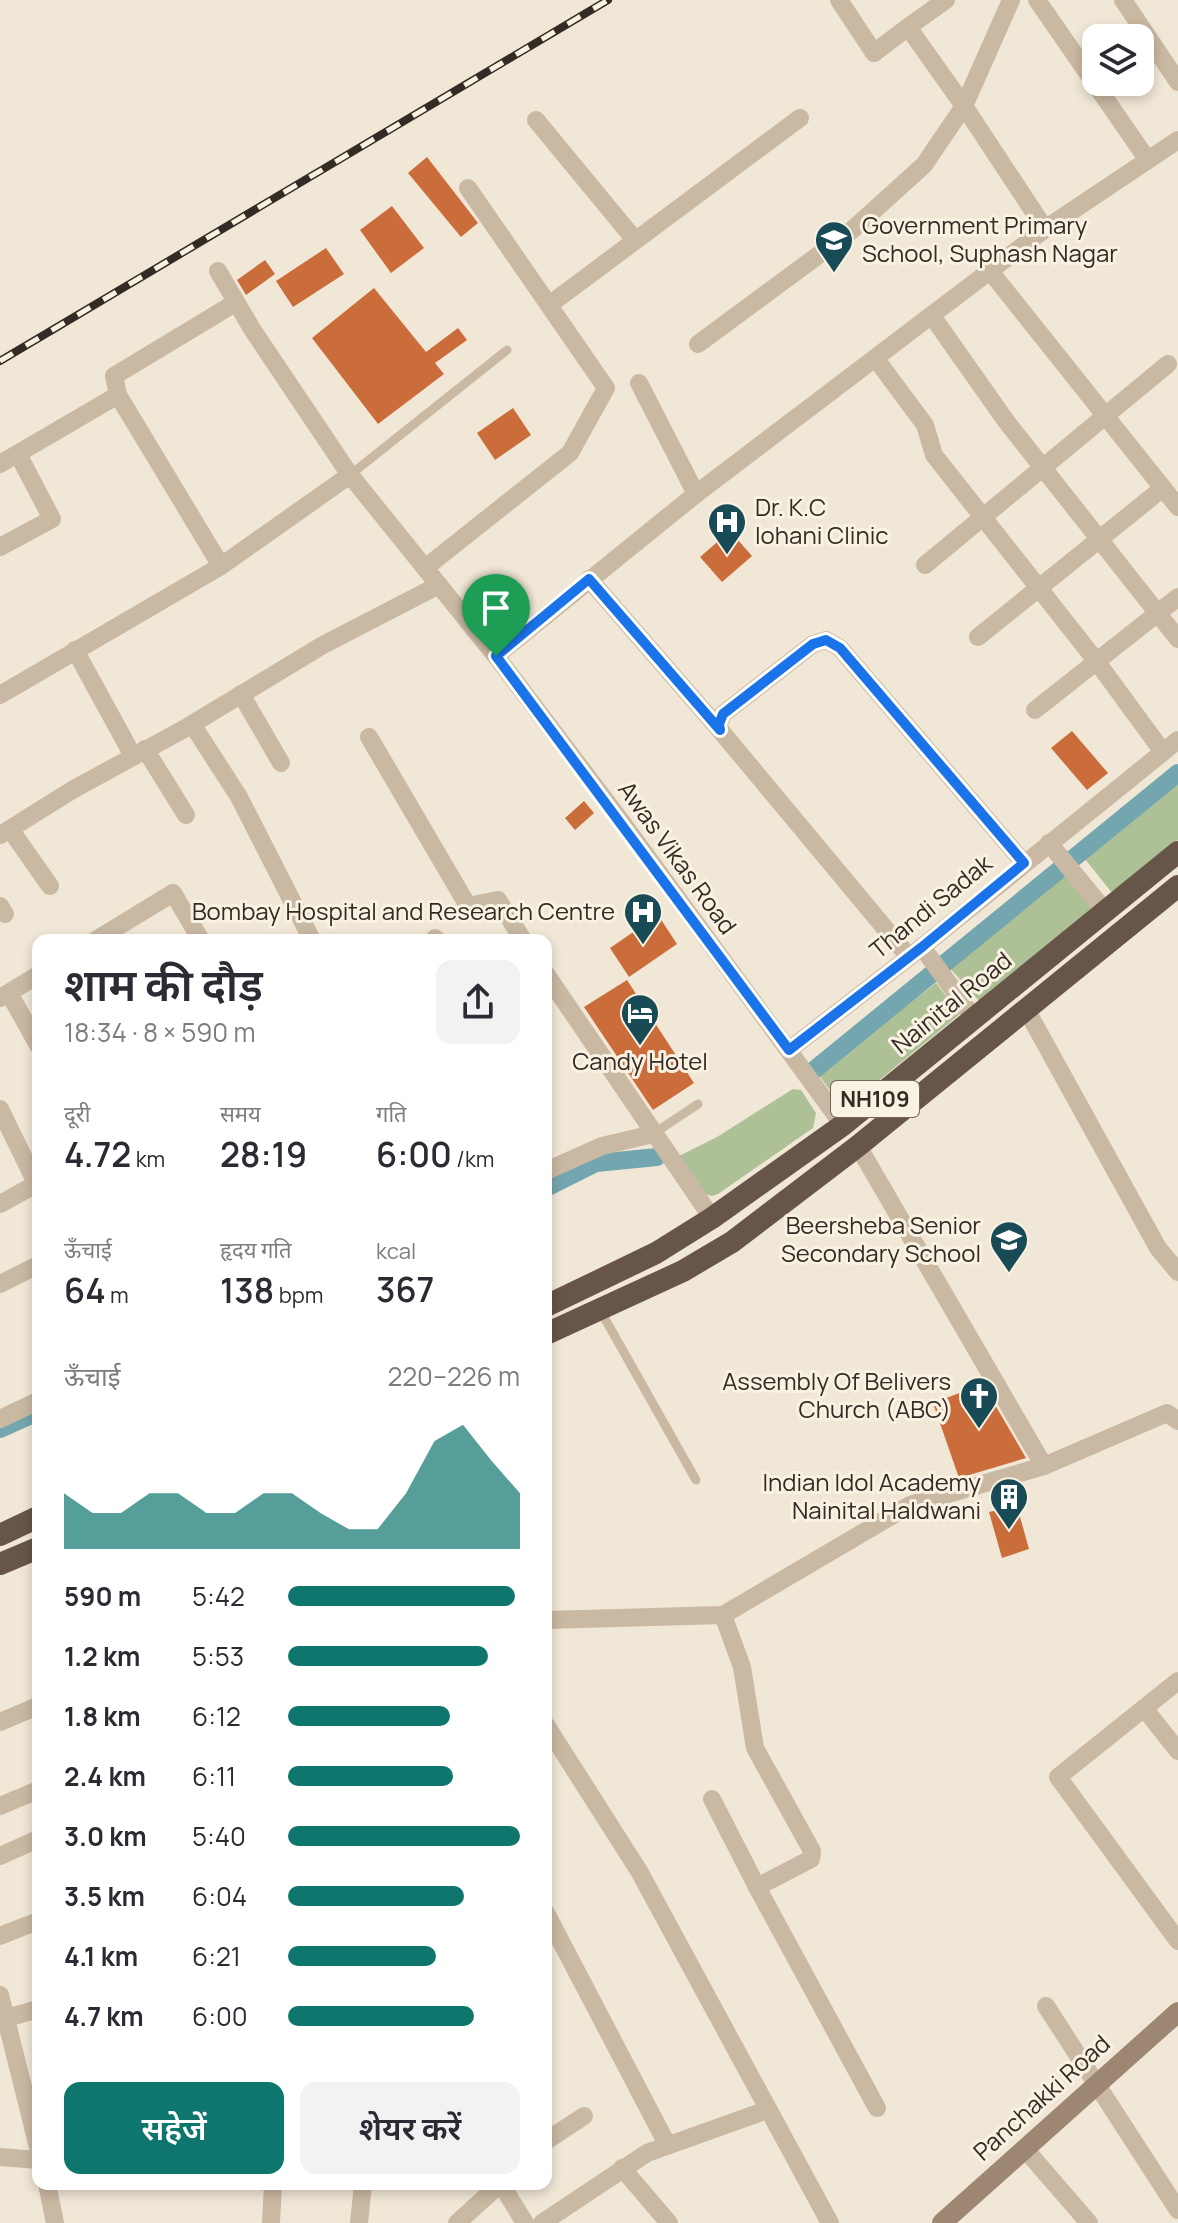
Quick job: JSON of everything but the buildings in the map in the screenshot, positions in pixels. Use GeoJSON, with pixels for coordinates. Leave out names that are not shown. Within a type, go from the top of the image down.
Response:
{"type":"FeatureCollection","features":[{"type":"Feature","properties":{"kind":"highway","name":"Nainital Road"},"geometry":{"type":"LineString","coordinates":[[552,1303],[656,1253],[712,1218],[843,1125],[1178,852]]}},
{"type":"Feature","properties":{"kind":"highway","name":"NH109"},"geometry":{"type":"LineString","coordinates":[[552,1331],[683,1271],[729,1244],[858,1146],[1176,892]]}},
{"type":"Feature","properties":{"kind":"highway"},"geometry":{"type":"LineString","coordinates":[[1014,988],[1026,1009]]}},
{"type":"Feature","properties":{"kind":"highway"},"geometry":{"type":"LineString","coordinates":[[843,1125],[858,1146]]}},
{"type":"Feature","properties":{"kind":"highway"},"geometry":{"type":"LineString","coordinates":[[712,1218],[729,1244]]}},
{"type":"Feature","properties":{"kind":"highway"},"geometry":{"type":"LineString","coordinates":[[0,1535],[32,1522]]}},
{"type":"Feature","properties":{"kind":"highway"},"geometry":{"type":"LineString","coordinates":[[0,1564],[32,1551]]}},
{"type":"Feature","properties":{"kind":"main road","name":"Panchakki Road"},"geometry":{"type":"LineString","coordinates":[[942,2223],[1178,2012]]}},
{"type":"Feature","properties":{"kind":"street"},"geometry":{"type":"LineString","coordinates":[[839,0],[874,53],[946,0]]}},
{"type":"Feature","properties":{"kind":"street"},"geometry":{"type":"LineString","coordinates":[[698,344],[874,212],[924,165],[964,106],[1011,0]]}},
{"type":"Feature","properties":{"kind":"street"},"geometry":{"type":"LineString","coordinates":[[1037,0],[1147,159]]}},
{"type":"Feature","properties":{"kind":"street"},"geometry":{"type":"LineString","coordinates":[[1123,0],[1178,82]]}},
{"type":"Feature","properties":{"kind":"street"},"geometry":{"type":"LineString","coordinates":[[908,27],[1045,229]]}},
{"type":"Feature","properties":{"kind":"street"},"geometry":{"type":"LineString","coordinates":[[549,305],[800,118]]}},
{"type":"Feature","properties":{"kind":"street"},"geometry":{"type":"LineString","coordinates":[[536,120],[635,240]]}},
{"type":"Feature","properties":{"kind":"street"},"geometry":{"type":"LineString","coordinates":[[496,656],[696,494],[1045,229],[1178,140]]}},
{"type":"Feature","properties":{"kind":"street"},"geometry":{"type":"LineString","coordinates":[[425,568],[570,453],[606,388],[468,188]]}},
{"type":"Feature","properties":{"kind":"street","name":"Awas Vikas Road"},"geometry":{"type":"LineString","coordinates":[[218,271],[235,303],[350,475],[496,656],[843,1125]]}},
{"type":"Feature","properties":{"kind":"street"},"geometry":{"type":"LineString","coordinates":[[990,271],[1178,507]]}},
{"type":"Feature","properties":{"kind":"street"},"geometry":{"type":"LineString","coordinates":[[221,566],[118,395],[114,376],[235,303]]}},
{"type":"Feature","properties":{"kind":"street"},"geometry":{"type":"LineString","coordinates":[[932,316],[1006,421],[1178,639]]}},
{"type":"Feature","properties":{"kind":"street"},"geometry":{"type":"LineString","coordinates":[[876,359],[925,425],[934,455],[1097,662],[1163,752]]}},
{"type":"Feature","properties":{"kind":"street"},"geometry":{"type":"LineString","coordinates":[[925,565],[1168,364]]}},
{"type":"Feature","properties":{"kind":"street"},"geometry":{"type":"LineString","coordinates":[[639,383],[696,494]]}},
{"type":"Feature","properties":{"kind":"street"},"geometry":{"type":"LineString","coordinates":[[0,464],[118,395]]}},
{"type":"Feature","properties":{"kind":"street"},"geometry":{"type":"LineString","coordinates":[[0,547],[52,519],[18,454]]}},
{"type":"Feature","properties":{"kind":"street"},"geometry":{"type":"LineString","coordinates":[[0,695],[221,566],[350,475]]}},
{"type":"Feature","properties":{"kind":"street"},"geometry":{"type":"LineString","coordinates":[[978,637],[1163,488]]}},
{"type":"Feature","properties":{"kind":"street"},"geometry":{"type":"LineString","coordinates":[[589,579],[927,960],[974,1018]]}},
{"type":"Feature","properties":{"kind":"street"},"geometry":{"type":"LineString","coordinates":[[50,886],[5,832],[323,645],[439,585]]}},
{"type":"Feature","properties":{"kind":"street"},"geometry":{"type":"LineString","coordinates":[[1035,710],[1178,597]]}},
{"type":"Feature","properties":{"kind":"street"},"geometry":{"type":"LineString","coordinates":[[720,730],[723,714],[813,644],[826,640],[840,648],[1024,863]]}},
{"type":"Feature","properties":{"kind":"street"},"geometry":{"type":"LineString","coordinates":[[75,650],[139,753],[186,815]]}},
{"type":"Feature","properties":{"kind":"street"},"geometry":{"type":"LineString","coordinates":[[241,694],[281,763]]}},
{"type":"Feature","properties":{"kind":"street"},"geometry":{"type":"LineString","coordinates":[[192,724],[239,797],[309,934]]}},
{"type":"Feature","properties":{"kind":"street"},"geometry":{"type":"LineString","coordinates":[[369,737],[468,906],[498,900],[519,934]]}},
{"type":"Feature","properties":{"kind":"street","name":"Thandi Sadak"},"geometry":{"type":"LineString","coordinates":[[789,1050],[927,960],[1024,863],[1059,856],[1178,740]]}},
{"type":"Feature","properties":{"kind":"street"},"geometry":{"type":"LineString","coordinates":[[1059,856],[1105,911]]}},
{"type":"Feature","properties":{"kind":"street"},"geometry":{"type":"LineString","coordinates":[[124,933],[173,893],[197,934]]}},
{"type":"Feature","properties":{"kind":"street"},"geometry":{"type":"LineString","coordinates":[[32,979],[4,996],[32,1036]]}},
{"type":"Feature","properties":{"kind":"street"},"geometry":{"type":"LineString","coordinates":[[552,983],[712,1218]]}},
{"type":"Feature","properties":{"kind":"street"},"geometry":{"type":"LineString","coordinates":[[1026,1009],[1158,1248],[1178,1272]]}},
{"type":"Feature","properties":{"kind":"street"},"geometry":{"type":"LineString","coordinates":[[0,1109],[32,1175]]}},
{"type":"Feature","properties":{"kind":"street"},"geometry":{"type":"LineString","coordinates":[[552,1168],[602,1146],[653,1134]]}},
{"type":"Feature","properties":{"kind":"street"},"geometry":{"type":"LineString","coordinates":[[858,1146],[1044,1466]]}},
{"type":"Feature","properties":{"kind":"street"},"geometry":{"type":"LineString","coordinates":[[0,1204],[32,1188]]}},
{"type":"Feature","properties":{"kind":"street"},"geometry":{"type":"LineString","coordinates":[[0,1284],[32,1268]]}},
{"type":"Feature","properties":{"kind":"street"},"geometry":{"type":"LineString","coordinates":[[0,1419],[32,1404]]}},
{"type":"Feature","properties":{"kind":"street"},"geometry":{"type":"LineString","coordinates":[[552,1620],[723,1615],[910,1505],[1044,1466],[1167,1413],[1178,1421]]}},
{"type":"Feature","properties":{"kind":"street"},"geometry":{"type":"LineString","coordinates":[[723,1615],[742,1667],[755,1748],[812,1851],[811,1859],[757,1887]]}},
{"type":"Feature","properties":{"kind":"street"},"geometry":{"type":"LineString","coordinates":[[1178,1681],[1058,1777],[1178,1941]]}},
{"type":"Feature","properties":{"kind":"street"},"geometry":{"type":"LineString","coordinates":[[1144,1708],[1178,1751]]}},
{"type":"Feature","properties":{"kind":"street"},"geometry":{"type":"LineString","coordinates":[[0,1722],[32,1709]]}},
{"type":"Feature","properties":{"kind":"street"},"geometry":{"type":"LineString","coordinates":[[552,1734],[639,1871],[830,2223]]}},
{"type":"Feature","properties":{"kind":"street"},"geometry":{"type":"LineString","coordinates":[[0,1806],[32,1793]]}},
{"type":"Feature","properties":{"kind":"street"},"geometry":{"type":"LineString","coordinates":[[712,1799],[877,2108]]}},
{"type":"Feature","properties":{"kind":"street"},"geometry":{"type":"LineString","coordinates":[[0,1856],[32,1842]]}},
{"type":"Feature","properties":{"kind":"street"},"geometry":{"type":"LineString","coordinates":[[0,1936],[32,1923]]}},
{"type":"Feature","properties":{"kind":"street"},"geometry":{"type":"LineString","coordinates":[[552,1924],[667,2144]]}},
{"type":"Feature","properties":{"kind":"street"},"geometry":{"type":"LineString","coordinates":[[0,1995],[32,2097]]}},
{"type":"Feature","properties":{"kind":"street"},"geometry":{"type":"LineString","coordinates":[[1046,2006],[1178,2210]]}},
{"type":"Feature","properties":{"kind":"street"},"geometry":{"type":"LineString","coordinates":[[7,2018],[32,2011]]}},
{"type":"Feature","properties":{"kind":"street"},"geometry":{"type":"LineString","coordinates":[[542,2223],[622,2168],[667,2144],[767,2110]]}},
{"type":"Feature","properties":{"kind":"street"},"geometry":{"type":"LineString","coordinates":[[552,2137],[584,2116]]}},
{"type":"Feature","properties":{"kind":"street"},"geometry":{"type":"LineString","coordinates":[[1025,2149],[1089,2223]]}},
{"type":"Feature","properties":{"kind":"street"},"geometry":{"type":"LineString","coordinates":[[0,2157],[32,2160]]}},
{"type":"Feature","properties":{"kind":"street"},"geometry":{"type":"LineString","coordinates":[[622,2168],[669,2223]]}},
{"type":"Feature","properties":{"kind":"street"},"geometry":{"type":"LineString","coordinates":[[48,2190],[55,2223]]}},
{"type":"Feature","properties":{"kind":"street"},"geometry":{"type":"LineString","coordinates":[[271,2223],[273,2190]]}},
{"type":"Feature","properties":{"kind":"street"},"geometry":{"type":"LineString","coordinates":[[359,2223],[362,2190]]}},
{"type":"Feature","properties":{"kind":"street"},"geometry":{"type":"LineString","coordinates":[[457,2223],[493,2190]]}},
{"type":"Feature","properties":{"kind":"street"},"geometry":{"type":"LineString","coordinates":[[504,2190],[525,2223]]}},
{"type":"Feature","properties":{"kind":"lane"},"geometry":{"type":"LineString","coordinates":[[350,475],[507,350]]}},
{"type":"Feature","properties":{"kind":"lane"},"geometry":{"type":"LineString","coordinates":[[653,1134],[698,1104]]}},
{"type":"Feature","properties":{"kind":"lane"},"geometry":{"type":"LineString","coordinates":[[600,1310],[696,1480]]}},
{"type":"Feature","properties":{"kind":"green space"},"geometry":{"type":"Polygon","coordinates":[[[1178,783],[1178,840],[1113,894],[1085,859],[1178,783]]]}},
{"type":"Feature","properties":{"kind":"green space"},"geometry":{"type":"Polygon","coordinates":[[[1063,871],[1092,908],[980,1002],[949,967],[1063,871]]]}},
{"type":"Feature","properties":{"kind":"green space"},"geometry":{"type":"Polygon","coordinates":[[[936,983],[960,1014],[844,1109],[818,1074],[936,983]]]}},
{"type":"Feature","properties":{"kind":"green space"},"geometry":{"type":"Polygon","coordinates":[[[793,1089],[801,1090],[816,1113],[813,1128],[718,1194],[705,1194],[679,1156],[717,1137],[793,1089]]]}},
{"type":"Feature","properties":{"kind":"waterway"},"geometry":{"type":"LineString","coordinates":[[814,1070],[1178,773]]}},
{"type":"Feature","properties":{"kind":"waterway"},"geometry":{"type":"LineString","coordinates":[[552,1185],[596,1163],[657,1157]]}},
{"type":"Feature","properties":{"kind":"waterway"},"geometry":{"type":"LineString","coordinates":[[0,1429],[32,1415]]}},
{"type":"Feature","properties":{"kind":"railway"},"geometry":{"type":"LineString","coordinates":[[0,361],[608,0]]}},
{"type":"Feature","properties":{"kind":"place","name":"Government Primary School, Suphash Nagar"},"geometry":{"type":"Point","coordinates":[834,274]}},
{"type":"Feature","properties":{"kind":"place","name":"Dr. K.C lohani Clinic"},"geometry":{"type":"Point","coordinates":[727,556]}},
{"type":"Feature","properties":{"kind":"place","name":"Bombay Hospital and Research Centre"},"geometry":{"type":"Point","coordinates":[643,946]}},
{"type":"Feature","properties":{"kind":"place","name":"Candy Hotel"},"geometry":{"type":"Point","coordinates":[640,1047]}},
{"type":"Feature","properties":{"kind":"place","name":"Beersheba Senior Secondary School"},"geometry":{"type":"Point","coordinates":[1009,1274]}},
{"type":"Feature","properties":{"kind":"place","name":"Assembly Of Belivers Church (ABC)"},"geometry":{"type":"Point","coordinates":[979,1430]}},
{"type":"Feature","properties":{"kind":"place","name":"Indian Idol Academy Nainital Haldwani"},"geometry":{"type":"Point","coordinates":[1009,1531]}},
{"type":"Feature","properties":{"kind":"route"},"geometry":{"type":"LineString","coordinates":[[589,579],[720,730],[723,714],[813,644],[826,640],[840,648],[1024,863],[789,1050],[496,656],[589,579]]}}]}
